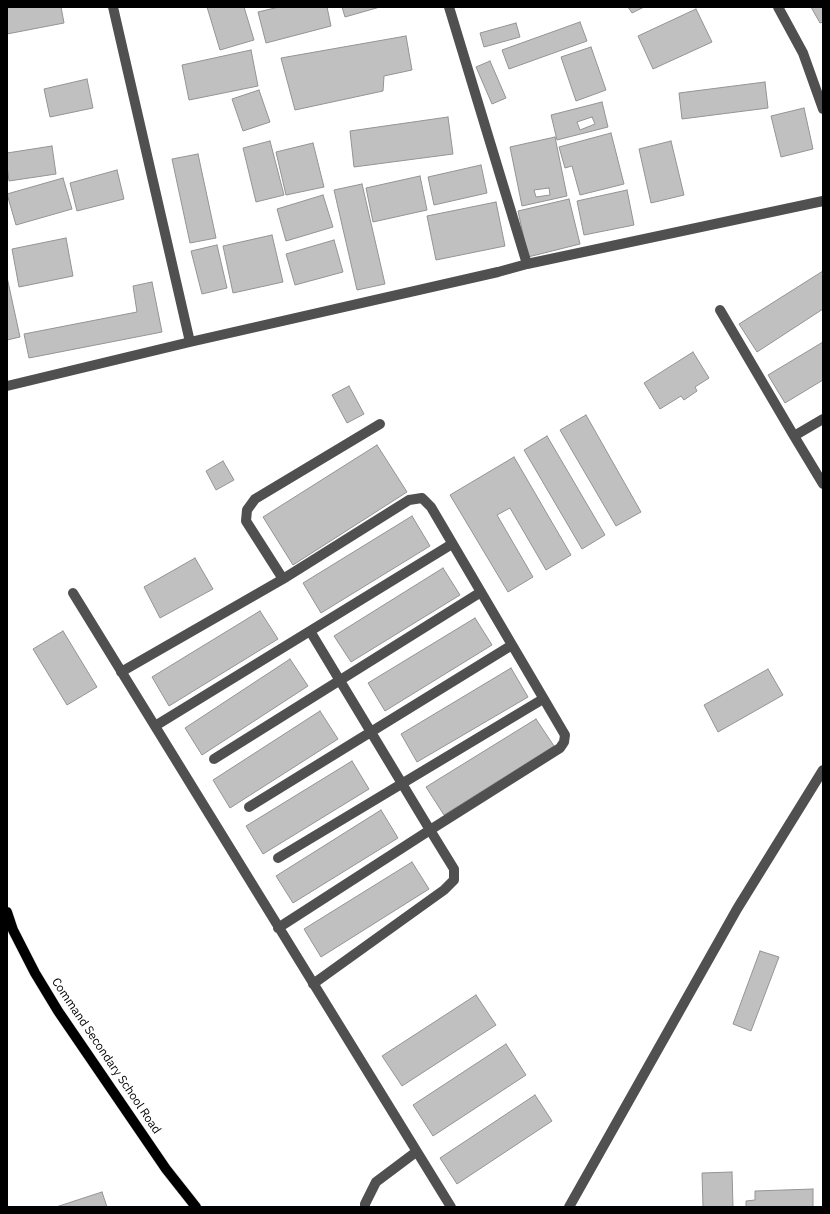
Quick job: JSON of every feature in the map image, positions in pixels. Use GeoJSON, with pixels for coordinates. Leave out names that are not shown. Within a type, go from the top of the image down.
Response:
{"type":"FeatureCollection","features":[{"type":"Feature","properties":{"kind":"main road","name":"Command Secondary School Road"},"geometry":{"type":"LineString","coordinates":[[7,912],[10,932],[58,1011],[166,1169],[196,1207]]}},
{"type":"Feature","properties":{"kind":"street"},"geometry":{"type":"LineString","coordinates":[[112,7],[190,342]]}},
{"type":"Feature","properties":{"kind":"street"},"geometry":{"type":"LineString","coordinates":[[449,7],[527,264]]}},
{"type":"Feature","properties":{"kind":"street"},"geometry":{"type":"LineString","coordinates":[[778,7],[803,53],[823,109]]}},
{"type":"Feature","properties":{"kind":"street"},"geometry":{"type":"LineString","coordinates":[[7,386],[190,342],[490,274],[527,264],[823,201]]}},
{"type":"Feature","properties":{"kind":"street"},"geometry":{"type":"LineString","coordinates":[[720,310],[823,484]]}},
{"type":"Feature","properties":{"kind":"street"},"geometry":{"type":"LineString","coordinates":[[794,436],[823,419]]}},
{"type":"Feature","properties":{"kind":"street"},"geometry":{"type":"LineString","coordinates":[[283,579],[246,521],[247,510],[255,499],[380,424]]}},
{"type":"Feature","properties":{"kind":"street"},"geometry":{"type":"LineString","coordinates":[[121,672],[283,579],[408,500],[422,498],[431,507],[565,735],[564,742],[560,748],[278,928]]}},
{"type":"Feature","properties":{"kind":"street"},"geometry":{"type":"LineString","coordinates":[[154,726],[452,544]]}},
{"type":"Feature","properties":{"kind":"street"},"geometry":{"type":"LineString","coordinates":[[214,759],[481,592]]}},
{"type":"Feature","properties":{"kind":"street"},"geometry":{"type":"LineString","coordinates":[[73,594],[451,1207]]}},
{"type":"Feature","properties":{"kind":"street"},"geometry":{"type":"LineString","coordinates":[[310,631],[454,869],[454,880],[444,890],[313,984]]}},
{"type":"Feature","properties":{"kind":"street"},"geometry":{"type":"LineString","coordinates":[[249,807],[512,645]]}},
{"type":"Feature","properties":{"kind":"street"},"geometry":{"type":"LineString","coordinates":[[278,858],[543,699]]}},
{"type":"Feature","properties":{"kind":"street"},"geometry":{"type":"LineString","coordinates":[[569,1207],[737,909],[823,770]]}},
{"type":"Feature","properties":{"kind":"street"},"geometry":{"type":"LineString","coordinates":[[365,1207],[365,1204],[376,1182],[416,1152]]}},
{"type":"Feature","properties":{"kind":"building"},"geometry":{"type":"Polygon","coordinates":[[[7,7],[61,7],[64,23],[7,34],[7,7]]]}},
{"type":"Feature","properties":{"kind":"building"},"geometry":{"type":"Polygon","coordinates":[[[207,7],[244,7],[254,40],[220,50],[207,7]]]}},
{"type":"Feature","properties":{"kind":"building"},"geometry":{"type":"Polygon","coordinates":[[[279,7],[327,7],[331,26],[266,43],[258,12],[279,7]]]}},
{"type":"Feature","properties":{"kind":"building"},"geometry":{"type":"Polygon","coordinates":[[[342,7],[380,7],[345,17],[342,7]]]}},
{"type":"Feature","properties":{"kind":"building"},"geometry":{"type":"Polygon","coordinates":[[[628,7],[644,7],[632,13],[628,7]]]}},
{"type":"Feature","properties":{"kind":"building"},"geometry":{"type":"Polygon","coordinates":[[[811,7],[823,7],[823,22],[820,23],[811,7]]]}},
{"type":"Feature","properties":{"kind":"building"},"geometry":{"type":"Polygon","coordinates":[[[696,9],[712,42],[653,69],[638,36],[696,9]]]}},
{"type":"Feature","properties":{"kind":"building"},"geometry":{"type":"Polygon","coordinates":[[[580,22],[587,41],[509,69],[502,50],[580,22]]]}},
{"type":"Feature","properties":{"kind":"building"},"geometry":{"type":"Polygon","coordinates":[[[516,23],[520,37],[484,47],[480,33],[516,23]]]}},
{"type":"Feature","properties":{"kind":"building"},"geometry":{"type":"Polygon","coordinates":[[[406,36],[412,70],[384,76],[383,91],[295,110],[281,58],[406,36]]]}},
{"type":"Feature","properties":{"kind":"building"},"geometry":{"type":"Polygon","coordinates":[[[591,47],[606,90],[576,101],[561,57],[591,47]]]}},
{"type":"Feature","properties":{"kind":"building"},"geometry":{"type":"Polygon","coordinates":[[[251,50],[258,86],[189,100],[182,65],[251,50]]]}},
{"type":"Feature","properties":{"kind":"building"},"geometry":{"type":"Polygon","coordinates":[[[490,61],[506,98],[492,104],[476,67],[490,61]]]}},
{"type":"Feature","properties":{"kind":"building"},"geometry":{"type":"Polygon","coordinates":[[[87,79],[93,108],[50,117],[44,89],[87,79]]]}},
{"type":"Feature","properties":{"kind":"building"},"geometry":{"type":"Polygon","coordinates":[[[765,82],[768,108],[682,119],[679,93],[765,82]]]}},
{"type":"Feature","properties":{"kind":"building"},"geometry":{"type":"Polygon","coordinates":[[[259,90],[270,122],[243,131],[232,99],[259,90]]]}},
{"type":"Feature","properties":{"kind":"building"},"geometry":{"type":"Polygon","coordinates":[[[602,102],[608,127],[557,140],[551,115],[602,102]],[[592,117],[577,122],[580,130],[595,124],[592,117]]]}},
{"type":"Feature","properties":{"kind":"building"},"geometry":{"type":"Polygon","coordinates":[[[804,108],[813,149],[781,157],[771,116],[804,108]]]}},
{"type":"Feature","properties":{"kind":"building"},"geometry":{"type":"Polygon","coordinates":[[[448,117],[453,154],[354,167],[350,131],[448,117]]]}},
{"type":"Feature","properties":{"kind":"building"},"geometry":{"type":"Polygon","coordinates":[[[611,133],[624,184],[580,195],[572,166],[565,168],[559,147],[611,133]]]}},
{"type":"Feature","properties":{"kind":"building"},"geometry":{"type":"Polygon","coordinates":[[[555,137],[567,196],[522,206],[510,147],[555,137]],[[549,188],[534,190],[536,197],[550,195],[549,188]]]}},
{"type":"Feature","properties":{"kind":"building"},"geometry":{"type":"Polygon","coordinates":[[[270,141],[284,195],[256,202],[243,148],[270,141]]]}},
{"type":"Feature","properties":{"kind":"building"},"geometry":{"type":"Polygon","coordinates":[[[671,141],[684,195],[651,203],[639,149],[671,141]]]}},
{"type":"Feature","properties":{"kind":"building"},"geometry":{"type":"Polygon","coordinates":[[[313,143],[324,187],[286,195],[276,152],[313,143]]]}},
{"type":"Feature","properties":{"kind":"building"},"geometry":{"type":"Polygon","coordinates":[[[52,146],[56,174],[9,181],[7,153],[52,146]]]}},
{"type":"Feature","properties":{"kind":"building"},"geometry":{"type":"Polygon","coordinates":[[[198,154],[216,238],[190,243],[172,159],[198,154]]]}},
{"type":"Feature","properties":{"kind":"building"},"geometry":{"type":"Polygon","coordinates":[[[481,165],[487,193],[434,205],[428,177],[481,165]]]}},
{"type":"Feature","properties":{"kind":"building"},"geometry":{"type":"Polygon","coordinates":[[[117,170],[124,199],[77,211],[70,183],[117,170]]]}},
{"type":"Feature","properties":{"kind":"building"},"geometry":{"type":"Polygon","coordinates":[[[420,176],[427,210],[373,222],[366,188],[420,176]]]}},
{"type":"Feature","properties":{"kind":"building"},"geometry":{"type":"Polygon","coordinates":[[[63,178],[72,209],[16,225],[7,194],[63,178]]]}},
{"type":"Feature","properties":{"kind":"building"},"geometry":{"type":"Polygon","coordinates":[[[362,184],[385,284],[357,290],[334,190],[362,184]]]}},
{"type":"Feature","properties":{"kind":"building"},"geometry":{"type":"Polygon","coordinates":[[[627,190],[634,225],[584,235],[577,201],[627,190]]]}},
{"type":"Feature","properties":{"kind":"building"},"geometry":{"type":"Polygon","coordinates":[[[323,195],[333,227],[286,241],[277,209],[323,195]]]}},
{"type":"Feature","properties":{"kind":"building"},"geometry":{"type":"Polygon","coordinates":[[[569,199],[580,244],[528,257],[518,211],[569,199]]]}},
{"type":"Feature","properties":{"kind":"building"},"geometry":{"type":"Polygon","coordinates":[[[496,202],[505,246],[436,260],[427,216],[496,202]]]}},
{"type":"Feature","properties":{"kind":"building"},"geometry":{"type":"Polygon","coordinates":[[[272,235],[283,282],[233,293],[223,246],[272,235]]]}},
{"type":"Feature","properties":{"kind":"building"},"geometry":{"type":"Polygon","coordinates":[[[66,238],[73,276],[19,287],[12,249],[66,238]]]}},
{"type":"Feature","properties":{"kind":"building"},"geometry":{"type":"Polygon","coordinates":[[[334,240],[343,272],[295,285],[286,254],[334,240]]]}},
{"type":"Feature","properties":{"kind":"building"},"geometry":{"type":"Polygon","coordinates":[[[217,245],[227,288],[202,294],[191,251],[217,245]]]}},
{"type":"Feature","properties":{"kind":"building"},"geometry":{"type":"Polygon","coordinates":[[[823,271],[823,309],[757,352],[739,324],[823,271]]]}},
{"type":"Feature","properties":{"kind":"building"},"geometry":{"type":"Polygon","coordinates":[[[7,277],[20,337],[7,340],[7,277]]]}},
{"type":"Feature","properties":{"kind":"building"},"geometry":{"type":"Polygon","coordinates":[[[152,282],[162,332],[29,358],[24,334],[137,312],[133,286],[152,282]]]}},
{"type":"Feature","properties":{"kind":"building"},"geometry":{"type":"Polygon","coordinates":[[[823,342],[823,380],[785,403],[768,375],[823,342]]]}},
{"type":"Feature","properties":{"kind":"building"},"geometry":{"type":"Polygon","coordinates":[[[693,352],[709,378],[695,387],[697,391],[684,400],[681,396],[660,409],[644,383],[693,352]]]}},
{"type":"Feature","properties":{"kind":"building"},"geometry":{"type":"Polygon","coordinates":[[[349,386],[364,414],[347,423],[332,395],[349,386]]]}},
{"type":"Feature","properties":{"kind":"building"},"geometry":{"type":"Polygon","coordinates":[[[586,415],[641,512],[616,526],[560,430],[586,415]]]}},
{"type":"Feature","properties":{"kind":"building"},"geometry":{"type":"Polygon","coordinates":[[[547,436],[605,535],[582,549],[524,450],[547,436]]]}},
{"type":"Feature","properties":{"kind":"building"},"geometry":{"type":"Polygon","coordinates":[[[377,445],[407,492],[293,565],[263,517],[377,445]]]}},
{"type":"Feature","properties":{"kind":"building"},"geometry":{"type":"Polygon","coordinates":[[[514,457],[571,555],[546,570],[510,508],[497,515],[533,577],[508,592],[450,495],[514,457]]]}},
{"type":"Feature","properties":{"kind":"building"},"geometry":{"type":"Polygon","coordinates":[[[223,461],[234,480],[216,490],[206,471],[223,461]]]}},
{"type":"Feature","properties":{"kind":"building"},"geometry":{"type":"Polygon","coordinates":[[[412,516],[430,546],[321,613],[303,583],[412,516]]]}},
{"type":"Feature","properties":{"kind":"building"},"geometry":{"type":"Polygon","coordinates":[[[195,558],[213,589],[160,618],[144,587],[195,558]]]}},
{"type":"Feature","properties":{"kind":"building"},"geometry":{"type":"Polygon","coordinates":[[[443,568],[460,595],[351,662],[334,636],[443,568]]]}},
{"type":"Feature","properties":{"kind":"building"},"geometry":{"type":"Polygon","coordinates":[[[260,611],[278,639],[169,706],[152,677],[260,611]]]}},
{"type":"Feature","properties":{"kind":"building"},"geometry":{"type":"Polygon","coordinates":[[[475,618],[492,645],[385,711],[368,683],[475,618]]]}},
{"type":"Feature","properties":{"kind":"building"},"geometry":{"type":"Polygon","coordinates":[[[63,631],[97,687],[67,705],[33,649],[63,631]]]}},
{"type":"Feature","properties":{"kind":"building"},"geometry":{"type":"Polygon","coordinates":[[[290,659],[308,686],[202,755],[185,728],[290,659]]]}},
{"type":"Feature","properties":{"kind":"building"},"geometry":{"type":"Polygon","coordinates":[[[511,668],[528,697],[417,762],[401,734],[511,668]]]}},
{"type":"Feature","properties":{"kind":"building"},"geometry":{"type":"Polygon","coordinates":[[[768,669],[783,695],[718,732],[704,705],[768,669]]]}},
{"type":"Feature","properties":{"kind":"building"},"geometry":{"type":"Polygon","coordinates":[[[320,711],[338,739],[230,808],[213,780],[320,711]]]}},
{"type":"Feature","properties":{"kind":"building"},"geometry":{"type":"Polygon","coordinates":[[[536,719],[554,746],[444,815],[426,787],[536,719]]]}},
{"type":"Feature","properties":{"kind":"building"},"geometry":{"type":"Polygon","coordinates":[[[352,761],[369,789],[263,854],[246,826],[352,761]]]}},
{"type":"Feature","properties":{"kind":"building"},"geometry":{"type":"Polygon","coordinates":[[[381,810],[398,838],[293,903],[276,876],[381,810]]]}},
{"type":"Feature","properties":{"kind":"building"},"geometry":{"type":"Polygon","coordinates":[[[412,862],[429,889],[321,957],[304,929],[412,862]]]}},
{"type":"Feature","properties":{"kind":"building"},"geometry":{"type":"Polygon","coordinates":[[[760,951],[779,957],[751,1031],[733,1024],[760,951]]]}},
{"type":"Feature","properties":{"kind":"building"},"geometry":{"type":"Polygon","coordinates":[[[476,995],[496,1025],[402,1086],[382,1056],[476,995]]]}},
{"type":"Feature","properties":{"kind":"building"},"geometry":{"type":"Polygon","coordinates":[[[506,1044],[526,1075],[433,1136],[413,1105],[506,1044]]]}},
{"type":"Feature","properties":{"kind":"building"},"geometry":{"type":"Polygon","coordinates":[[[535,1095],[552,1121],[457,1184],[440,1158],[535,1095]]]}},
{"type":"Feature","properties":{"kind":"building"},"geometry":{"type":"Polygon","coordinates":[[[732,1172],[733,1207],[703,1207],[702,1173],[732,1172]]]}},
{"type":"Feature","properties":{"kind":"building"},"geometry":{"type":"Polygon","coordinates":[[[813,1189],[813,1207],[746,1207],[746,1201],[755,1200],[755,1191],[813,1189]]]}},
{"type":"Feature","properties":{"kind":"building"},"geometry":{"type":"Polygon","coordinates":[[[102,1192],[107,1207],[56,1207],[102,1192]]]}}]}
